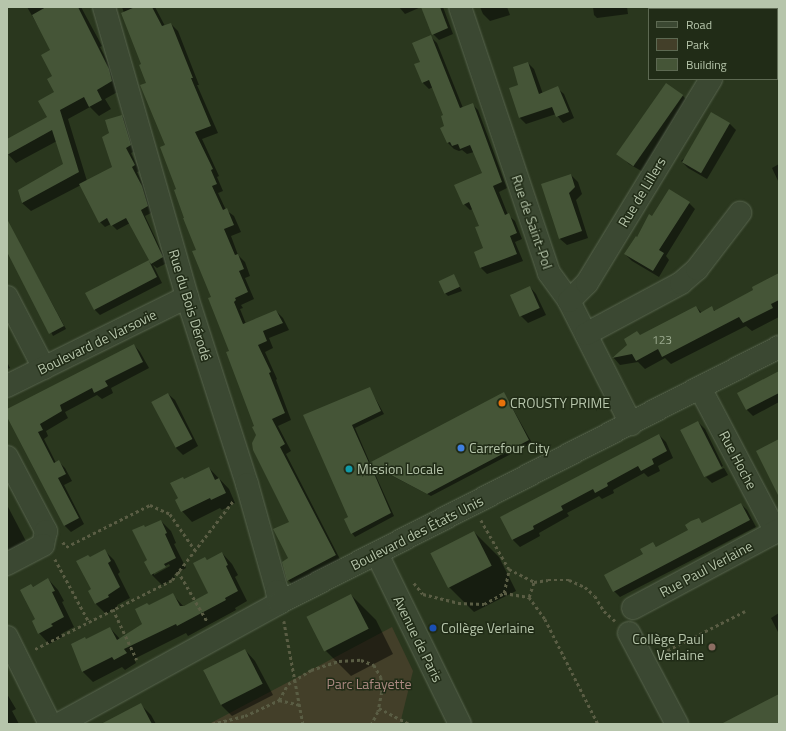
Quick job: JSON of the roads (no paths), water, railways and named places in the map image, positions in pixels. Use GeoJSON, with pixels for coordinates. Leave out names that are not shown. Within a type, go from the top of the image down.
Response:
{"type":"FeatureCollection","features":[{"type":"Feature","properties":{"kind":"street","name":"Rue du Bois Dérodé"},"geometry":{"type":"LineString","coordinates":[[104,7],[187,298],[247,484],[279,603]]}},
{"type":"Feature","properties":{"kind":"street","name":"Rue de Saint-Pol"},"geometry":{"type":"LineString","coordinates":[[460,7],[543,258],[549,272],[569,301],[631,424]]}},
{"type":"Feature","properties":{"kind":"street","name":"Rue de Lillers"},"geometry":{"type":"LineString","coordinates":[[569,301],[587,283],[710,80]]}},
{"type":"Feature","properties":{"kind":"street"},"geometry":{"type":"LineString","coordinates":[[586,334],[681,283],[697,269],[740,213]]}},
{"type":"Feature","properties":{"kind":"street"},"geometry":{"type":"LineString","coordinates":[[7,297],[44,368]]}},
{"type":"Feature","properties":{"kind":"street","name":"Boulevard de Varsovie"},"geometry":{"type":"LineString","coordinates":[[7,386],[187,298]]}},
{"type":"Feature","properties":{"kind":"street","name":"Boulevard des États Unis"},"geometry":{"type":"LineString","coordinates":[[59,724],[279,603],[779,347]]}},
{"type":"Feature","properties":{"kind":"street","name":"Rue Hoche"},"geometry":{"type":"LineString","coordinates":[[700,388],[778,531]]}},
{"type":"Feature","properties":{"kind":"street"},"geometry":{"type":"LineString","coordinates":[[7,457],[45,538],[7,564]]}},
{"type":"Feature","properties":{"kind":"street","name":"Rue Paul Verlaine"},"geometry":{"type":"LineString","coordinates":[[633,608],[778,531]]}},
{"type":"Feature","properties":{"kind":"street","name":"Avenue de Paris"},"geometry":{"type":"LineString","coordinates":[[377,554],[460,724]]}},
{"type":"Feature","properties":{"kind":"street"},"geometry":{"type":"LineString","coordinates":[[629,632],[677,724]]}},
{"type":"Feature","properties":{"kind":"street"},"geometry":{"type":"LineString","coordinates":[[7,637],[50,724]]}},
{"type":"Feature","properties":{"kind":"place","name":"CROUSTY PRIME"},"geometry":{"type":"Point","coordinates":[502,403]}},
{"type":"Feature","properties":{"kind":"place","name":"Carrefour City"},"geometry":{"type":"Point","coordinates":[461,448]}},
{"type":"Feature","properties":{"kind":"place","name":"Mission Locale"},"geometry":{"type":"Point","coordinates":[349,469]}},
{"type":"Feature","properties":{"kind":"place","name":"Collège Verlaine"},"geometry":{"type":"Point","coordinates":[433,628]}},
{"type":"Feature","properties":{"kind":"place","name":"Collège Paul Verlaine"},"geometry":{"type":"Point","coordinates":[712,647]}},
{"type":"Feature","properties":{"kind":"park label","name":"Parc Lafayette"},"geometry":{"type":"Point","coordinates":[369,684]}}]}
